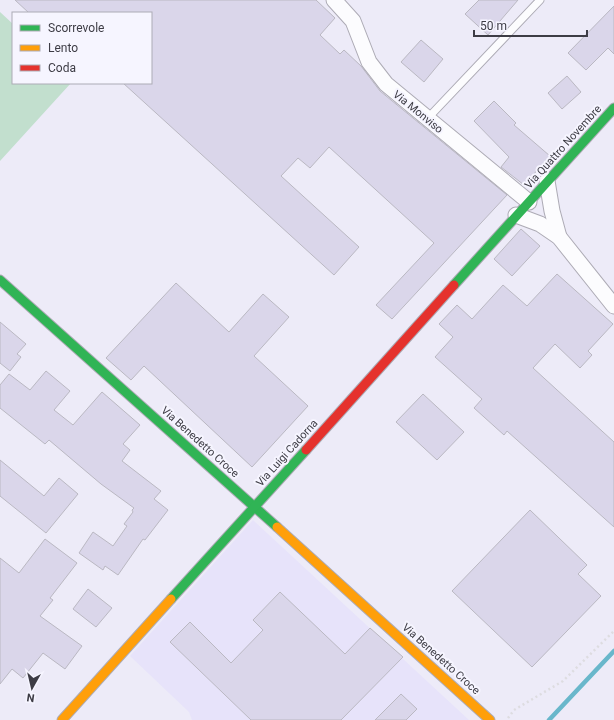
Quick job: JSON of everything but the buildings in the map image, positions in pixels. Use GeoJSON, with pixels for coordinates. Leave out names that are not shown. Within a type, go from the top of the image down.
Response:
{"type":"FeatureCollection","features":[{"type":"Feature","properties":{"kind":"street","name":"Via Monviso"},"geometry":{"type":"LineString","coordinates":[[334,0],[353,21],[368,59],[377,74],[395,93],[529,202]]}},
{"type":"Feature","properties":{"kind":"street","name":"Via Quattro Novembre"},"geometry":{"type":"LineString","coordinates":[[529,202],[614,108]]}},
{"type":"Feature","properties":{"kind":"street"},"geometry":{"type":"LineString","coordinates":[[548,181],[552,211],[559,237]]}},
{"type":"Feature","properties":{"kind":"street","name":"Via Luigi Cadorna"},"geometry":{"type":"LineString","coordinates":[[62,720],[529,202]]}},
{"type":"Feature","properties":{"kind":"street"},"geometry":{"type":"LineString","coordinates":[[516,215],[540,224],[559,237],[614,306]]}},
{"type":"Feature","properties":{"kind":"street","name":"Via Benedetto Croce"},"geometry":{"type":"LineString","coordinates":[[0,280],[255,507],[490,720]]}},
{"type":"Feature","properties":{"kind":"lane"},"geometry":{"type":"LineString","coordinates":[[427,119],[540,0]]}},
{"type":"Feature","properties":{"kind":"path"},"geometry":{"type":"LineString","coordinates":[[506,720],[514,710],[563,681],[614,632]]}},
{"type":"Feature","properties":{"kind":"shaded area"},"geometry":{"type":"Polygon","coordinates":[[[253,520],[469,720],[192,720],[189,712],[130,656],[253,520]]]}},
{"type":"Feature","properties":{"kind":"green space"},"geometry":{"type":"Polygon","coordinates":[[[0,12],[12,23],[12,84],[70,84],[0,161],[0,12]]]}},
{"type":"Feature","properties":{"kind":"waterway"},"geometry":{"type":"LineString","coordinates":[[549,720],[614,651]]}},
{"type":"Feature","properties":{"kind":"traffic: fast"},"geometry":{"type":"LineString","coordinates":[[454,285],[614,108]]}},
{"type":"Feature","properties":{"kind":"traffic: fast"},"geometry":{"type":"LineString","coordinates":[[0,280],[277,527]]}},
{"type":"Feature","properties":{"kind":"traffic: fast"},"geometry":{"type":"LineString","coordinates":[[171,599],[306,450]]}},
{"type":"Feature","properties":{"kind":"traffic: slow"},"geometry":{"type":"LineString","coordinates":[[277,527],[490,720]]}},
{"type":"Feature","properties":{"kind":"traffic: slow"},"geometry":{"type":"LineString","coordinates":[[62,720],[171,599]]}},
{"type":"Feature","properties":{"kind":"traffic: jam"},"geometry":{"type":"LineString","coordinates":[[306,450],[454,285]]}}]}
